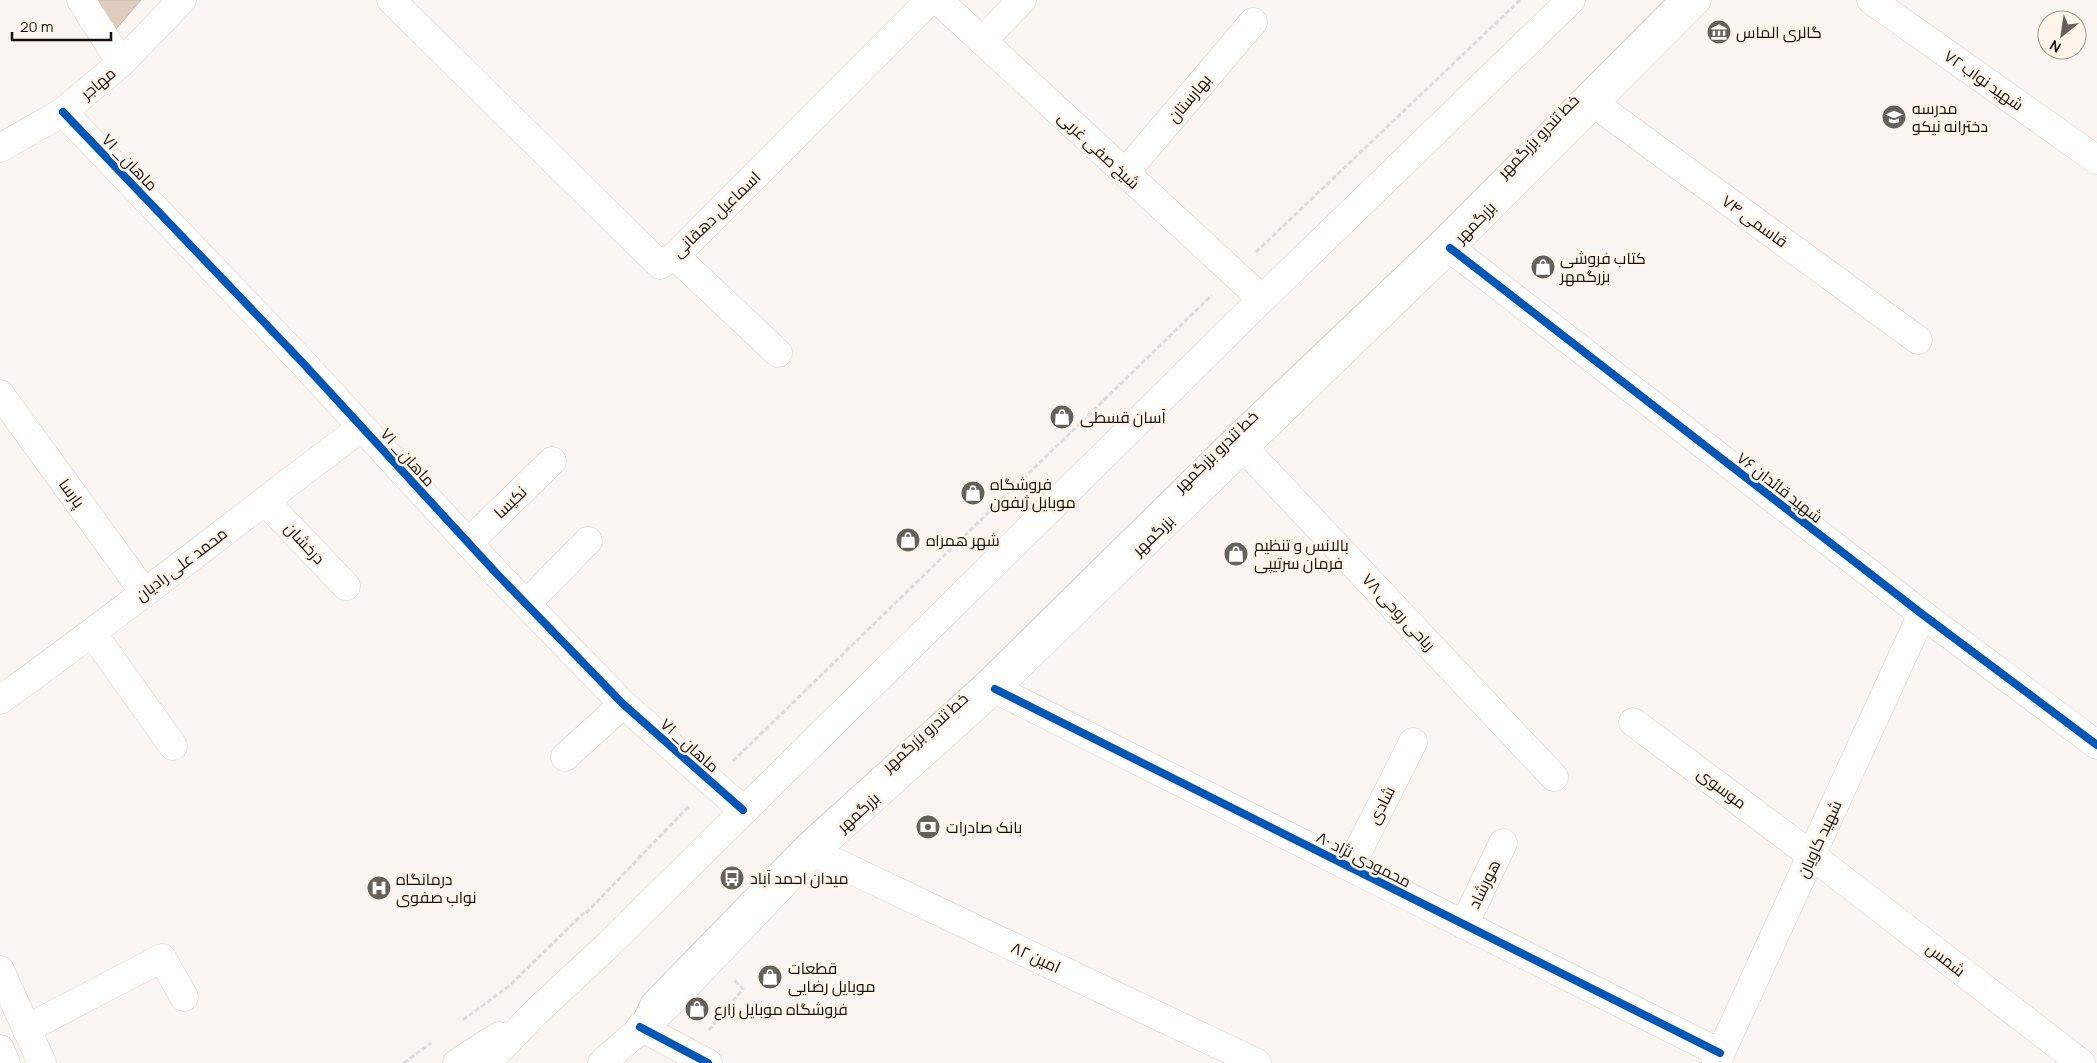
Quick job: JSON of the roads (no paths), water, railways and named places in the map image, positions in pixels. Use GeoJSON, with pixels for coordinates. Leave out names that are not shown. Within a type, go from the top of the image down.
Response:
{"type":"FeatureCollection","features":[{"type":"Feature","properties":{"kind":"street"},"geometry":{"type":"LineString","coordinates":[[81,0],[121,63]]}},
{"type":"Feature","properties":{"kind":"street","name":"مهاجر"},"geometry":{"type":"LineString","coordinates":[[0,148],[63,112],[121,63],[182,0]]}},
{"type":"Feature","properties":{"kind":"street","name":"اسماعیل دهقانی"},"geometry":{"type":"LineString","coordinates":[[391,0],[660,265],[674,256],[930,0]]}},
{"type":"Feature","properties":{"kind":"street","name":"شیخ صفی غربی"},"geometry":{"type":"LineString","coordinates":[[938,0],[1262,299]]}},
{"type":"Feature","properties":{"kind":"street"},"geometry":{"type":"LineString","coordinates":[[982,42],[1022,0]]}},
{"type":"Feature","properties":{"kind":"street"},"geometry":{"type":"LineString","coordinates":[[487,1063],[536,1012],[606,947],[1262,299],[1571,0]]}},
{"type":"Feature","properties":{"kind":"street","name":"بزرگمهر"},"geometry":{"type":"LineString","coordinates":[[602,1063],[638,1029],[667,1006],[814,852],[995,690],[1450,248],[1592,102],[1697,0]]}},
{"type":"Feature","properties":{"kind":"street","name":"شهید نواب ۷۲"},"geometry":{"type":"LineString","coordinates":[[1871,0],[2097,160]]}},
{"type":"Feature","properties":{"kind":"street","name":"بهارستان"},"geometry":{"type":"LineString","coordinates":[[1125,173],[1253,22]]}},
{"type":"Feature","properties":{"kind":"street","name":"قاسمی ۷۴"},"geometry":{"type":"LineString","coordinates":[[1592,102],[1918,340]]}},
{"type":"Feature","properties":{"kind":"street","name":"۷۱ _ماهان"},"geometry":{"type":"LineString","coordinates":[[63,112],[362,427],[468,543],[623,704],[743,810]]}},
{"type":"Feature","properties":{"kind":"street","name":"شهید قائدان ۷۶"},"geometry":{"type":"LineString","coordinates":[[1450,248],[1922,614],[2097,745]]}},
{"type":"Feature","properties":{"kind":"street"},"geometry":{"type":"LineString","coordinates":[[674,256],[778,353]]}},
{"type":"Feature","properties":{"kind":"street","name":"پارسا"},"geometry":{"type":"LineString","coordinates":[[0,394],[144,592]]}},
{"type":"Feature","properties":{"kind":"street","name":"محمد علی رادیان"},"geometry":{"type":"LineString","coordinates":[[0,700],[93,634],[144,592],[362,427]]}},
{"type":"Feature","properties":{"kind":"street","name":"ریاحی روحی ۷۸"},"geometry":{"type":"LineString","coordinates":[[1243,447],[1554,777]]}},
{"type":"Feature","properties":{"kind":"street","name":"نکیسا"},"geometry":{"type":"LineString","coordinates":[[468,543],[552,461]]}},
{"type":"Feature","properties":{"kind":"street","name":"درخشان"},"geometry":{"type":"LineString","coordinates":[[265,500],[346,586]]}},
{"type":"Feature","properties":{"kind":"street"},"geometry":{"type":"LineString","coordinates":[[526,604],[588,541]]}},
{"type":"Feature","properties":{"kind":"street","name":"شهید کاویان"},"geometry":{"type":"LineString","coordinates":[[1718,1058],[1922,614]]}},
{"type":"Feature","properties":{"kind":"street"},"geometry":{"type":"LineString","coordinates":[[93,634],[172,746]]}},
{"type":"Feature","properties":{"kind":"street","name":"محمودی نژاد ۸۰"},"geometry":{"type":"LineString","coordinates":[[995,690],[1464,925],[1718,1058]]}},
{"type":"Feature","properties":{"kind":"street"},"geometry":{"type":"LineString","coordinates":[[565,757],[623,704]]}},
{"type":"Feature","properties":{"kind":"street","name":"موسوی"},"geometry":{"type":"LineString","coordinates":[[1633,722],[1811,855]]}},
{"type":"Feature","properties":{"kind":"street","name":"شادی"},"geometry":{"type":"LineString","coordinates":[[1350,867],[1413,742]]}},
{"type":"Feature","properties":{"kind":"street","name":"هورشاد"},"geometry":{"type":"LineString","coordinates":[[1464,925],[1503,843]]}},
{"type":"Feature","properties":{"kind":"street","name":"امین ۸۲"},"geometry":{"type":"LineString","coordinates":[[814,852],[1257,1063]]}},
{"type":"Feature","properties":{"kind":"street","name":"شمس"},"geometry":{"type":"LineString","coordinates":[[1811,855],[2081,1063]]}},
{"type":"Feature","properties":{"kind":"street"},"geometry":{"type":"LineString","coordinates":[[26,1029],[162,958],[184,997]]}},
{"type":"Feature","properties":{"kind":"street"},"geometry":{"type":"LineString","coordinates":[[0,970],[42,1063]]}},
{"type":"Feature","properties":{"kind":"street"},"geometry":{"type":"LineString","coordinates":[[457,1063],[536,1012]]}},
{"type":"Feature","properties":{"kind":"street"},"geometry":{"type":"LineString","coordinates":[[638,1029],[708,1063]]}},
{"type":"Feature","properties":{"kind":"street"},"geometry":{"type":"LineString","coordinates":[[0,1049],[6,1063]]}},
{"type":"Feature","properties":{"kind":"lane","name":"خط تندرو بزرگمهر"},"geometry":{"type":"LineString","coordinates":[[638,1029],[649,1002],[805,841],[983,680],[1155,510],[1440,237],[1676,0]]}},
{"type":"Feature","properties":{"kind":"place","name":"گالری الماس"},"geometry":{"type":"Point","coordinates":[1719,32]}},
{"type":"Feature","properties":{"kind":"place","name":"مدرسه دخترانه نیکو"},"geometry":{"type":"Point","coordinates":[1894,117]}},
{"type":"Feature","properties":{"kind":"place","name":"کتاب فروشی بزرگمهر"},"geometry":{"type":"Point","coordinates":[1543,267]}},
{"type":"Feature","properties":{"kind":"place","name":"آسان قسطی"},"geometry":{"type":"Point","coordinates":[1062,417]}},
{"type":"Feature","properties":{"kind":"place","name":"فروشگاه موبایل ژیفون"},"geometry":{"type":"Point","coordinates":[973,493]}},
{"type":"Feature","properties":{"kind":"place","name":"شهر همراه"},"geometry":{"type":"Point","coordinates":[908,540]}},
{"type":"Feature","properties":{"kind":"place","name":"بالانس و تنظیم فرمان سرتیپی"},"geometry":{"type":"Point","coordinates":[1236,554]}},
{"type":"Feature","properties":{"kind":"place","name":"بانک صادرات"},"geometry":{"type":"Point","coordinates":[928,827]}},
{"type":"Feature","properties":{"kind":"place","name":"میدان احمد آباد"},"geometry":{"type":"Point","coordinates":[732,878]}},
{"type":"Feature","properties":{"kind":"place","name":"درمانگاه نواب صفوی"},"geometry":{"type":"Point","coordinates":[379,888]}},
{"type":"Feature","properties":{"kind":"place","name":"قطعات موبایل رضایی"},"geometry":{"type":"Point","coordinates":[770,977]}},
{"type":"Feature","properties":{"kind":"place","name":"فروشگاه موبایل زارع"},"geometry":{"type":"Point","coordinates":[697,1009]}}]}
